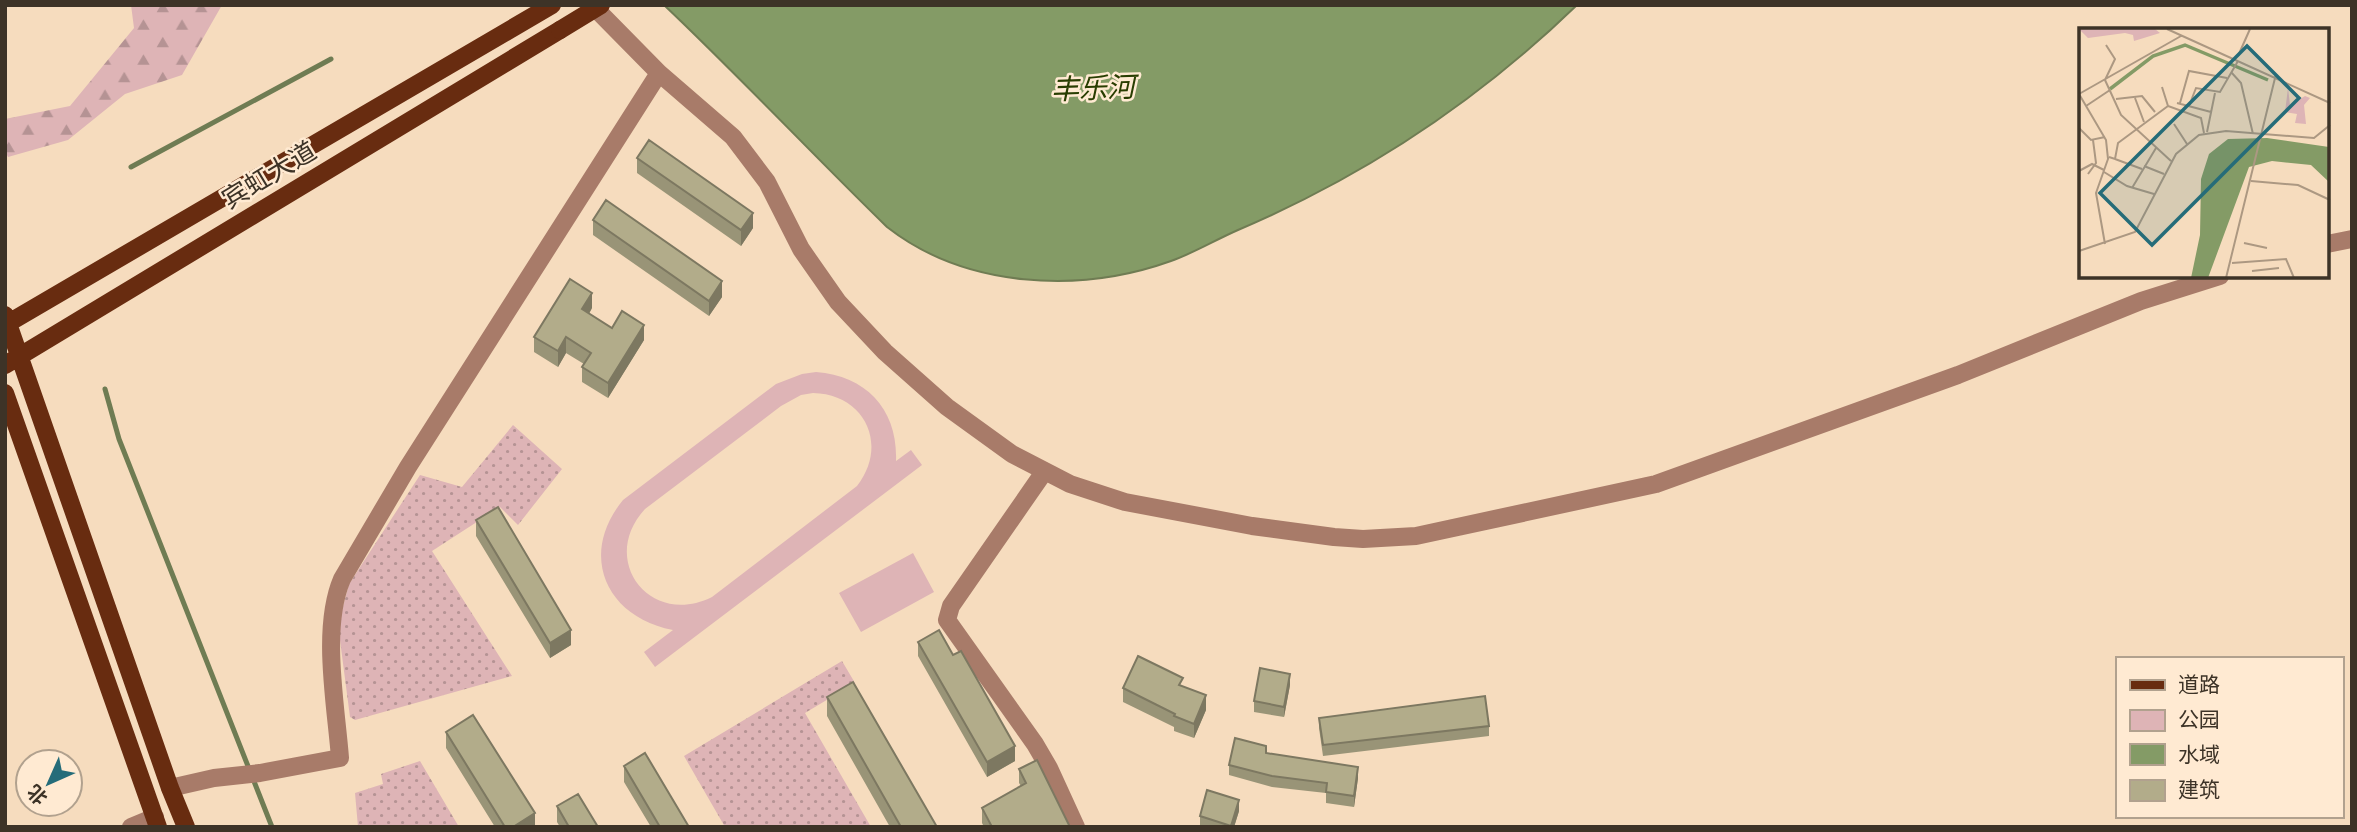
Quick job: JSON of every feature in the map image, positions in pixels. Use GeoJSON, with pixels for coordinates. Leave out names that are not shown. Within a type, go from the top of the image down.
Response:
{"type":"FeatureCollection","features":[{"type":"Feature","properties":{"kind":"main road","name":"宾虹大道"},"geometry":{"type":"LineString","coordinates":[[12,361],[601,5]]}},
{"type":"Feature","properties":{"kind":"main road","name":"宾虹大道"},"geometry":{"type":"LineString","coordinates":[[6,321],[548,8]]}},
{"type":"Feature","properties":{"kind":"main road"},"geometry":{"type":"LineString","coordinates":[[6,321],[12,361],[186,827]]}},
{"type":"Feature","properties":{"kind":"main road"},"geometry":{"type":"LineString","coordinates":[[5,393],[157,822]]}},
{"type":"Feature","properties":{"kind":"street"},"geometry":{"type":"LineString","coordinates":[[592,5],[659,73],[733,136],[780,204],[801,249],[818,276],[849,315],[947,407],[1000,447],[1044,472],[1097,494],[1203,518],[1335,537],[1416,536],[1656,484],[1958,375],[2141,301],[2214,278]]}},
{"type":"Feature","properties":{"kind":"street"},"geometry":{"type":"LineString","coordinates":[[170,788],[214,778],[260,773],[340,758],[330,626],[342,579],[408,467],[659,73]]}},
{"type":"Feature","properties":{"kind":"street"},"geometry":{"type":"LineString","coordinates":[[2329,244],[2352,239]]}},
{"type":"Feature","properties":{"kind":"street"},"geometry":{"type":"LineString","coordinates":[[1044,472],[951,606],[947,621],[1035,744],[1076,827]]}},
{"type":"Feature","properties":{"kind":"street"},"geometry":{"type":"LineString","coordinates":[[131,827],[157,822]]}},
{"type":"Feature","properties":{"kind":"green space"},"geometry":{"type":"Polygon","coordinates":[[[131,5],[222,5],[182,75],[125,94],[68,140],[8,157],[5,151],[5,119],[70,106],[134,28],[131,5]]]}},
{"type":"Feature","properties":{"kind":"green space"},"geometry":{"type":"Polygon","coordinates":[[[816,372],[834,375],[864,388],[885,411],[892,426],[896,461],[911,450],[922,465],[655,667],[644,652],[673,630],[650,623],[631,612],[616,598],[606,581],[601,562],[602,542],[609,521],[623,500],[776,384],[802,374],[816,372]],[[813,393],[801,395],[781,406],[645,509],[632,529],[627,549],[629,567],[638,584],[651,596],[669,604],[689,604],[712,597],[857,486],[871,454],[871,439],[858,412],[846,402],[813,393]]]}},
{"type":"Feature","properties":{"kind":"green space"},"geometry":{"type":"Polygon","coordinates":[[[513,425],[562,469],[518,525],[500,507],[432,551],[512,676],[355,720],[350,717],[338,625],[349,584],[420,475],[462,487],[513,425]]]}},
{"type":"Feature","properties":{"kind":"green space"},"geometry":{"type":"Polygon","coordinates":[[[913,553],[934,592],[861,632],[839,593],[913,553]]]}},
{"type":"Feature","properties":{"kind":"green space"},"geometry":{"type":"Polygon","coordinates":[[[842,661],[855,683],[805,713],[871,827],[725,827],[684,756],[842,661]]]}},
{"type":"Feature","properties":{"kind":"green space"},"geometry":{"type":"Polygon","coordinates":[[[420,761],[459,827],[358,827],[355,793],[383,784],[381,774],[420,761]]]}},
{"type":"Feature","properties":{"kind":"water","name":"丰乐河"},"geometry":{"type":"Polygon","coordinates":[[[664,5],[1577,5],[1500,73],[1460,104],[1331,186],[1171,261],[1136,272],[1061,281],[987,273],[951,263],[918,247],[887,227],[664,5]]]}},
{"type":"Feature","properties":{"kind":"building"},"geometry":{"type":"Polygon","coordinates":[[[649,140],[753,213],[741,230],[637,158],[649,140]]]}},
{"type":"Feature","properties":{"kind":"building"},"geometry":{"type":"Polygon","coordinates":[[[606,200],[722,281],[709,301],[593,220],[606,200]]]}},
{"type":"Feature","properties":{"kind":"building"},"geometry":{"type":"Polygon","coordinates":[[[570,279],[592,293],[582,309],[612,328],[622,311],[644,325],[608,383],[582,367],[591,353],[566,337],[558,351],[534,337],[570,279]]]}},
{"type":"Feature","properties":{"kind":"building"},"geometry":{"type":"Polygon","coordinates":[[[498,507],[571,630],[550,643],[476,520],[498,507]]]}},
{"type":"Feature","properties":{"kind":"building"},"geometry":{"type":"Polygon","coordinates":[[[939,630],[953,655],[961,651],[1015,746],[987,762],[918,642],[939,630]]]}},
{"type":"Feature","properties":{"kind":"building"},"geometry":{"type":"Polygon","coordinates":[[[1138,656],[1183,678],[1179,685],[1206,695],[1194,724],[1123,688],[1138,656]]]}},
{"type":"Feature","properties":{"kind":"building"},"geometry":{"type":"Polygon","coordinates":[[[1260,668],[1290,674],[1284,707],[1254,701],[1260,668]]]}},
{"type":"Feature","properties":{"kind":"building"},"geometry":{"type":"Polygon","coordinates":[[[853,682],[937,827],[901,827],[827,697],[853,682]]]}},
{"type":"Feature","properties":{"kind":"building"},"geometry":{"type":"Polygon","coordinates":[[[1485,696],[1489,726],[1323,745],[1319,718],[1485,696]]]}},
{"type":"Feature","properties":{"kind":"building"},"geometry":{"type":"Polygon","coordinates":[[[473,715],[535,813],[513,827],[505,827],[446,732],[473,715]]]}},
{"type":"Feature","properties":{"kind":"building"},"geometry":{"type":"Polygon","coordinates":[[[1235,738],[1266,746],[1266,753],[1358,767],[1354,796],[1326,792],[1327,783],[1272,776],[1229,765],[1235,738]]]}},
{"type":"Feature","properties":{"kind":"building"},"geometry":{"type":"Polygon","coordinates":[[[645,753],[689,827],[660,827],[624,766],[645,753]]]}},
{"type":"Feature","properties":{"kind":"building"},"geometry":{"type":"Polygon","coordinates":[[[1037,760],[1070,827],[992,827],[982,808],[1026,783],[1019,769],[1037,760]]]}},
{"type":"Feature","properties":{"kind":"building"},"geometry":{"type":"Polygon","coordinates":[[[1207,790],[1239,800],[1231,826],[1200,816],[1207,790]]]}},
{"type":"Feature","properties":{"kind":"building"},"geometry":{"type":"Polygon","coordinates":[[[578,794],[598,827],[569,827],[557,806],[578,794]]]}},
{"type":"Feature","properties":{"kind":"waterway"},"geometry":{"type":"LineString","coordinates":[[131,167],[331,59]]}},
{"type":"Feature","properties":{"kind":"waterway"},"geometry":{"type":"LineString","coordinates":[[105,389],[119,439],[272,827]]}}]}
